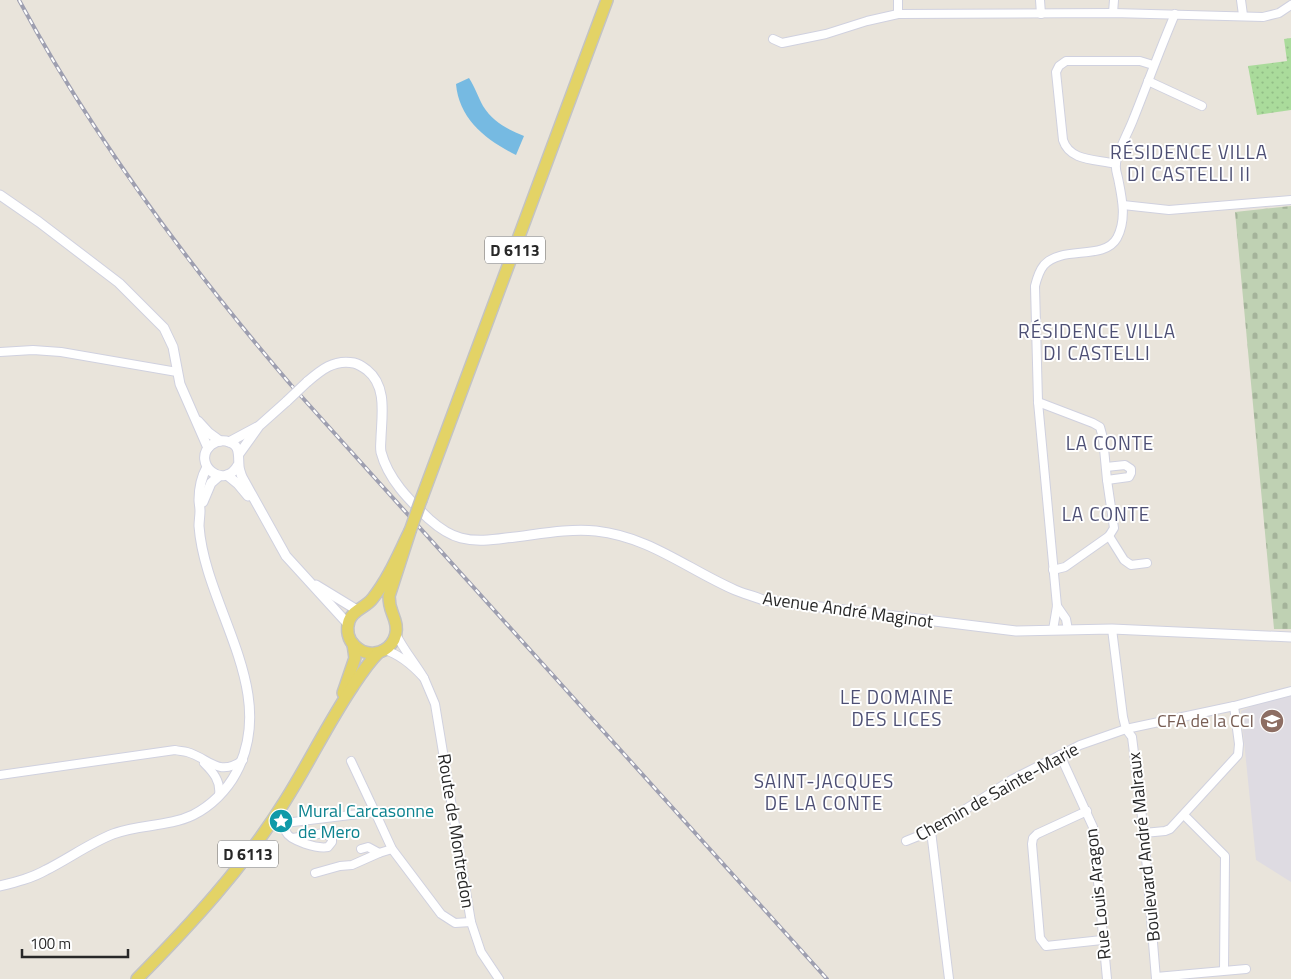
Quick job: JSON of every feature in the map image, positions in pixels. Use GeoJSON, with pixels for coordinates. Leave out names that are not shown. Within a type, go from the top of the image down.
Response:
{"type":"FeatureCollection","features":[{"type":"Feature","properties":{"kind":"main road","name":"D 6113"},"geometry":{"type":"LineString","coordinates":[[391,614],[389,596],[410,531],[608,0]]}},
{"type":"Feature","properties":{"kind":"main road","name":"D 6113"},"geometry":{"type":"LineString","coordinates":[[361,608],[372,599],[393,566],[410,531]]}},
{"type":"Feature","properties":{"kind":"main road"},"geometry":{"type":"LineString","coordinates":[[379,606],[391,614],[396,627],[396,634],[389,646],[381,652],[364,652],[353,644],[348,632],[348,624],[350,619],[361,608],[379,606]]}},
{"type":"Feature","properties":{"kind":"main road","name":"D 6113"},"geometry":{"type":"LineString","coordinates":[[337,711],[352,668],[354,658],[353,644]]}},
{"type":"Feature","properties":{"kind":"main road","name":"D 6113"},"geometry":{"type":"LineString","coordinates":[[137,979],[186,930],[238,868],[284,802],[337,711],[370,660],[381,652]]}},
{"type":"Feature","properties":{"kind":"street"},"geometry":{"type":"LineString","coordinates":[[898,0],[898,14]]}},
{"type":"Feature","properties":{"kind":"street"},"geometry":{"type":"LineString","coordinates":[[1040,0],[1041,14]]}},
{"type":"Feature","properties":{"kind":"street"},"geometry":{"type":"LineString","coordinates":[[1113,13],[1114,0]]}},
{"type":"Feature","properties":{"kind":"street"},"geometry":{"type":"LineString","coordinates":[[1241,0],[1243,15]]}},
{"type":"Feature","properties":{"kind":"street"},"geometry":{"type":"LineString","coordinates":[[773,39],[782,43],[826,34],[867,21],[898,14],[1113,13],[1263,17],[1279,13],[1291,5]]}},
{"type":"Feature","properties":{"kind":"street"},"geometry":{"type":"LineString","coordinates":[[1053,630],[1057,606],[1038,402],[1036,286],[1039,273],[1044,265],[1052,259],[1064,255],[1105,249],[1117,237],[1121,226],[1123,206],[1116,164],[1153,65],[1175,14]]}},
{"type":"Feature","properties":{"kind":"street"},"geometry":{"type":"LineString","coordinates":[[1116,164],[1078,157],[1065,147],[1056,72],[1059,66],[1066,61],[1140,61],[1153,65]]}},
{"type":"Feature","properties":{"kind":"street"},"geometry":{"type":"LineString","coordinates":[[1148,81],[1202,106]]}},
{"type":"Feature","properties":{"kind":"street"},"geometry":{"type":"LineString","coordinates":[[0,195],[83,255],[132,295],[164,328],[170,337],[173,347],[177,372],[185,399],[208,448]]}},
{"type":"Feature","properties":{"kind":"street"},"geometry":{"type":"LineString","coordinates":[[1123,206],[1169,210],[1291,200]]}},
{"type":"Feature","properties":{"kind":"street"},"geometry":{"type":"LineString","coordinates":[[0,352],[33,350],[61,352],[177,372]]}},
{"type":"Feature","properties":{"kind":"street","name":"Avenue André Maginot"},"geometry":{"type":"LineString","coordinates":[[259,426],[322,369],[334,363],[343,362],[360,365],[373,374],[380,385],[383,404],[381,450],[388,470],[397,485],[429,519],[444,531],[461,538],[486,540],[575,530],[603,532],[626,536],[651,545],[735,590],[763,600],[990,628],[1016,631],[1112,629],[1291,637]]}},
{"type":"Feature","properties":{"kind":"street"},"geometry":{"type":"LineString","coordinates":[[1038,402],[1093,423],[1100,428],[1103,438],[1114,528],[1109,536],[1065,566],[1053,570]]}},
{"type":"Feature","properties":{"kind":"street"},"geometry":{"type":"LineString","coordinates":[[192,412],[209,433],[234,445],[239,454]]}},
{"type":"Feature","properties":{"kind":"street"},"geometry":{"type":"LineString","coordinates":[[254,501],[223,476],[214,474],[207,467],[204,457],[211,444],[225,442],[259,426]]}},
{"type":"Feature","properties":{"kind":"street"},"geometry":{"type":"LineString","coordinates":[[200,509],[211,483],[236,470],[239,454],[259,426]]}},
{"type":"Feature","properties":{"kind":"street"},"geometry":{"type":"LineString","coordinates":[[1106,467],[1125,464],[1132,469],[1129,477],[1107,480]]}},
{"type":"Feature","properties":{"kind":"street"},"geometry":{"type":"LineString","coordinates":[[238,465],[254,501],[286,556],[348,624]]}},
{"type":"Feature","properties":{"kind":"street"},"geometry":{"type":"LineString","coordinates":[[0,886],[44,871],[111,835],[127,829],[175,822],[193,815],[220,794],[231,781],[243,760],[249,739],[250,700],[246,680],[207,565],[199,525],[201,485],[207,467]]}},
{"type":"Feature","properties":{"kind":"street"},"geometry":{"type":"LineString","coordinates":[[1109,536],[1124,560],[1131,565],[1148,563]]}},
{"type":"Feature","properties":{"kind":"street"},"geometry":{"type":"LineString","coordinates":[[307,580],[361,608]]}},
{"type":"Feature","properties":{"kind":"street"},"geometry":{"type":"LineString","coordinates":[[1057,606],[1064,616],[1068,630]]}},
{"type":"Feature","properties":{"kind":"street"},"geometry":{"type":"LineString","coordinates":[[1054,618],[1064,616]]}},
{"type":"Feature","properties":{"kind":"street","name":"Boulevard André Malraux"},"geometry":{"type":"LineString","coordinates":[[1112,629],[1123,717],[1126,729],[1132,737],[1144,833],[1156,978]]}},
{"type":"Feature","properties":{"kind":"street","name":"Route de Montredon"},"geometry":{"type":"LineString","coordinates":[[396,634],[424,678],[435,704],[471,922],[481,952],[499,979]]}},
{"type":"Feature","properties":{"kind":"street"},"geometry":{"type":"LineString","coordinates":[[381,652],[392,652],[411,665],[424,678]]}},
{"type":"Feature","properties":{"kind":"street","name":"Chemin de Sainte-Marie"},"geometry":{"type":"LineString","coordinates":[[906,841],[931,830],[1013,779],[1080,745],[1126,729],[1234,706],[1291,691]]}},
{"type":"Feature","properties":{"kind":"street"},"geometry":{"type":"LineString","coordinates":[[1144,833],[1170,829],[1238,755],[1239,744],[1234,706]]}},
{"type":"Feature","properties":{"kind":"street"},"geometry":{"type":"LineString","coordinates":[[0,775],[175,750],[188,752],[221,768],[227,772],[231,781]]}},
{"type":"Feature","properties":{"kind":"street","name":"Rue Louis Aragon"},"geometry":{"type":"LineString","coordinates":[[1060,755],[1094,827],[1102,940],[1107,979]]}},
{"type":"Feature","properties":{"kind":"street"},"geometry":{"type":"LineString","coordinates":[[197,756],[217,780],[220,794]]}},
{"type":"Feature","properties":{"kind":"street"},"geometry":{"type":"LineString","coordinates":[[221,768],[228,768],[243,760]]}},
{"type":"Feature","properties":{"kind":"street"},"geometry":{"type":"LineString","coordinates":[[351,761],[392,849],[441,914],[455,923],[471,922]]}},
{"type":"Feature","properties":{"kind":"street"},"geometry":{"type":"LineString","coordinates":[[217,780],[231,781]]}},
{"type":"Feature","properties":{"kind":"street"},"geometry":{"type":"LineString","coordinates":[[1088,811],[1037,834],[1033,838],[1040,938],[1046,946],[1102,940]]}},
{"type":"Feature","properties":{"kind":"street"},"geometry":{"type":"LineString","coordinates":[[293,838],[287,834],[285,823],[375,812]]}},
{"type":"Feature","properties":{"kind":"street"},"geometry":{"type":"LineString","coordinates":[[1184,815],[1225,856],[1224,970]]}},
{"type":"Feature","properties":{"kind":"street"},"geometry":{"type":"LineString","coordinates":[[931,830],[949,979]]}},
{"type":"Feature","properties":{"kind":"street"},"geometry":{"type":"LineString","coordinates":[[361,849],[368,847],[379,853]]}},
{"type":"Feature","properties":{"kind":"street"},"geometry":{"type":"LineString","coordinates":[[315,873],[340,866],[352,865],[392,849]]}},
{"type":"Feature","properties":{"kind":"street"},"geometry":{"type":"LineString","coordinates":[[1156,978],[1246,969]]}},
{"type":"Feature","properties":{"kind":"shaded area"},"geometry":{"type":"Polygon","coordinates":[[[1291,696],[1291,882],[1256,860],[1241,711],[1257,704],[1291,696]]]}},
{"type":"Feature","properties":{"kind":"green space"},"geometry":{"type":"Polygon","coordinates":[[[1291,38],[1291,110],[1257,115],[1248,66],[1287,61],[1284,39],[1291,38]]]}},
{"type":"Feature","properties":{"kind":"green space"},"geometry":{"type":"Polygon","coordinates":[[[1291,206],[1291,629],[1274,629],[1235,212],[1291,206]]]}},
{"type":"Feature","properties":{"kind":"water"},"geometry":{"type":"Polygon","coordinates":[[[469,78],[483,106],[491,116],[506,128],[524,136],[516,155],[494,142],[468,118],[462,108],[456,84],[469,78]]]}},
{"type":"Feature","properties":{"kind":"railway"},"geometry":{"type":"LineString","coordinates":[[19,0],[79,102],[144,200],[253,340],[291,385],[827,979]]}},
{"type":"Feature","properties":{"kind":"place","name":"CFA de la CCI"},"geometry":{"type":"Point","coordinates":[1272,721]}},
{"type":"Feature","properties":{"kind":"place","name":"Mural Carcasonne de Mero"},"geometry":{"type":"Point","coordinates":[281,821]}},
{"type":"Feature","properties":{"kind":"district","name":"RÉSIDENCE VILLA DI CASTELLI II"},"geometry":{"type":"Point","coordinates":[1189,163]}},
{"type":"Feature","properties":{"kind":"district","name":"RÉSIDENCE VILLA DI CASTELLI"},"geometry":{"type":"Point","coordinates":[1097,342]}},
{"type":"Feature","properties":{"kind":"district","name":"LA CONTE"},"geometry":{"type":"Point","coordinates":[1110,443]}},
{"type":"Feature","properties":{"kind":"district","name":"LA CONTE"},"geometry":{"type":"Point","coordinates":[1106,514]}},
{"type":"Feature","properties":{"kind":"district","name":"LE DOMAINE DES LICES"},"geometry":{"type":"Point","coordinates":[897,708]}},
{"type":"Feature","properties":{"kind":"district","name":"SAINT-JACQUES DE LA CONTE"},"geometry":{"type":"Point","coordinates":[824,792]}}]}
